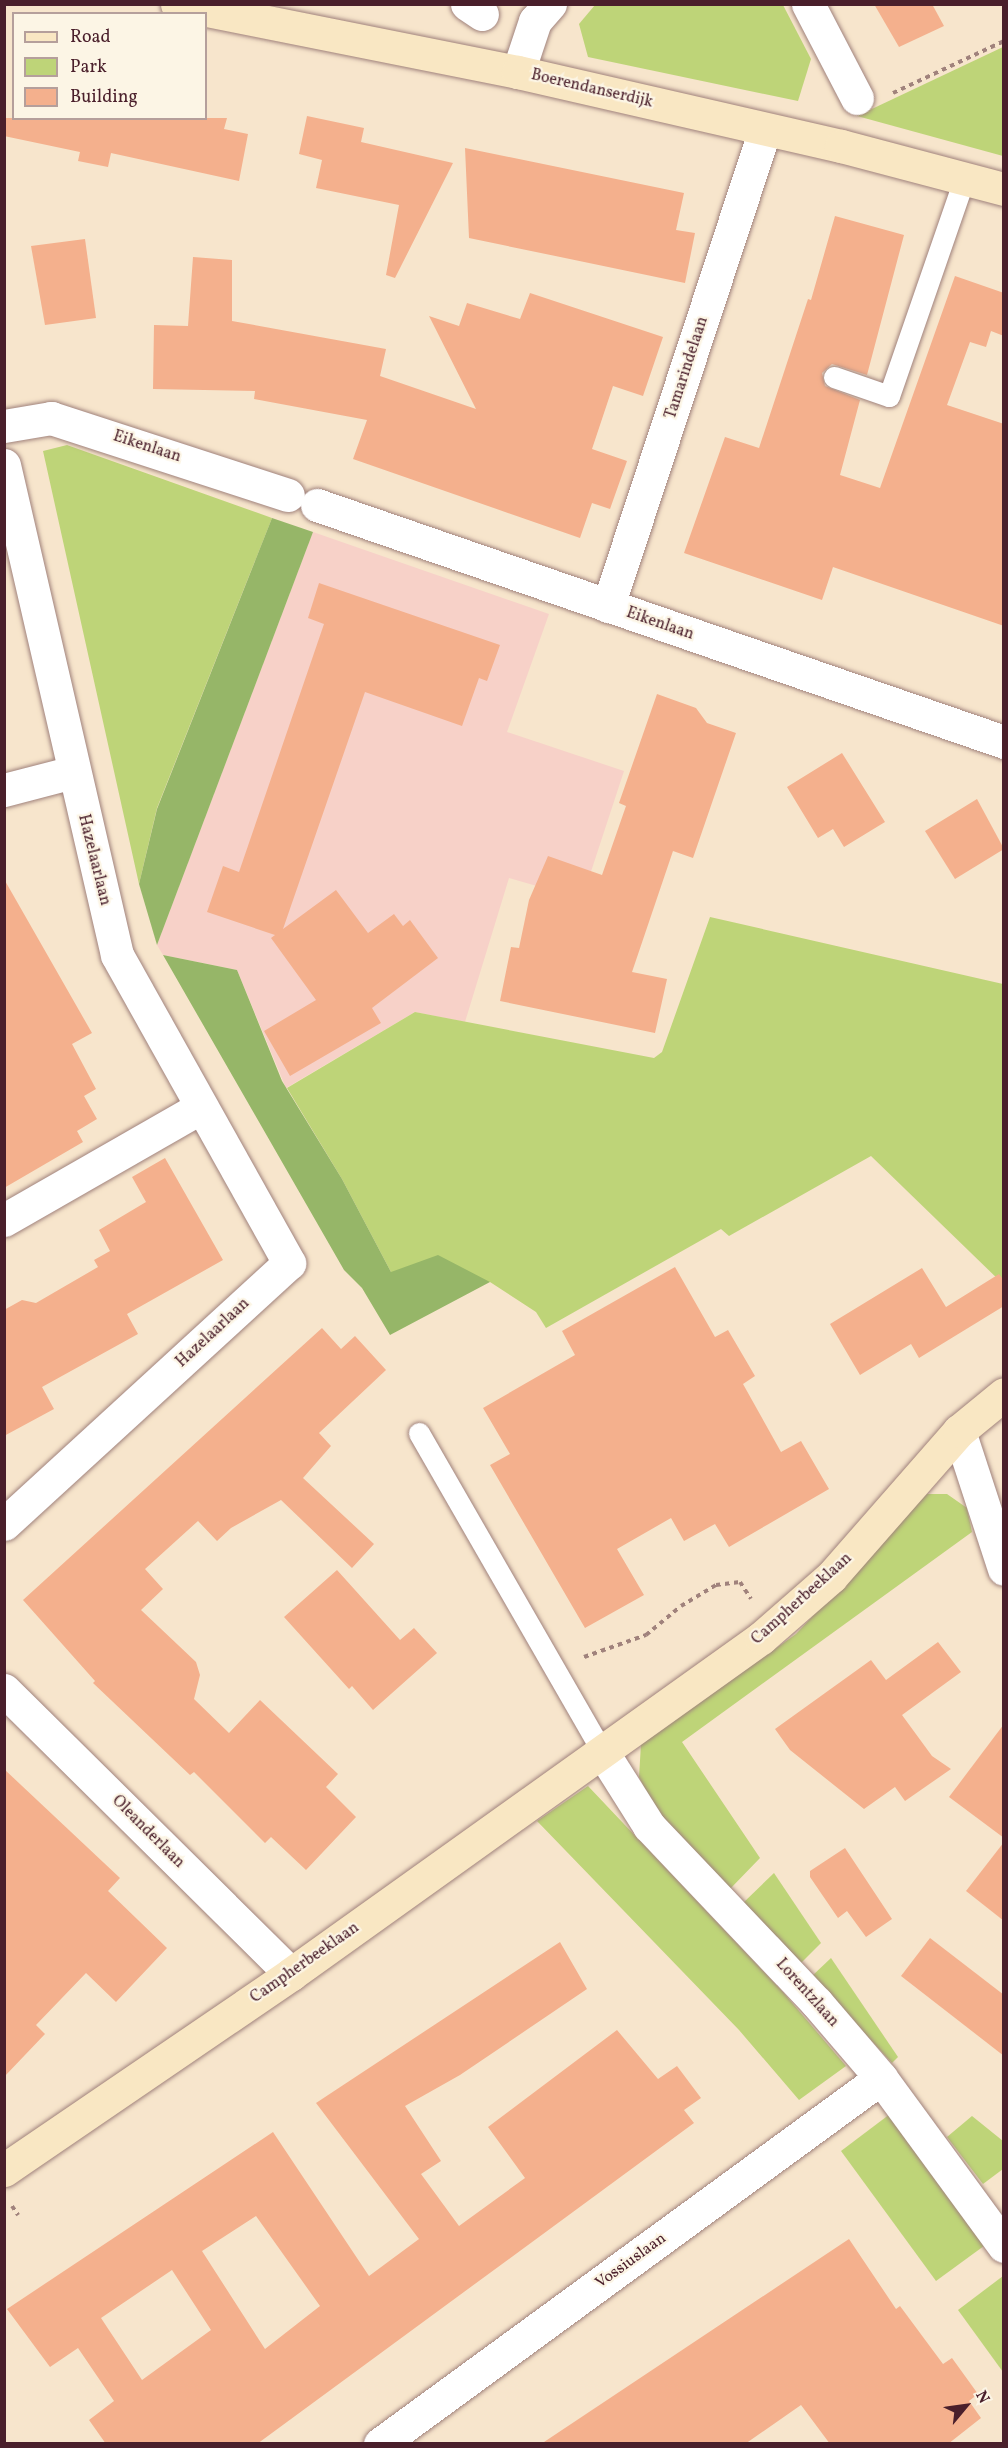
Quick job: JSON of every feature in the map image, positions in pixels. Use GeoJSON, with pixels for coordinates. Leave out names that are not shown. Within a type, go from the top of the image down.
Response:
{"type":"FeatureCollection","features":[{"type":"Feature","properties":{"kind":"street","name":"Boerendanserdijk"},"geometry":{"type":"LineString","coordinates":[[177,4],[518,72],[765,129],[1004,189]]}},
{"type":"Feature","properties":{"kind":"street"},"geometry":{"type":"LineString","coordinates":[[518,72],[535,21],[550,4]]}},
{"type":"Feature","properties":{"kind":"street"},"geometry":{"type":"LineString","coordinates":[[808,4],[870,98]]}},
{"type":"Feature","properties":{"kind":"street","name":"Tamarindelaan"},"geometry":{"type":"LineString","coordinates":[[608,606],[765,129]]}},
{"type":"Feature","properties":{"kind":"street","name":"Eikenlaan"},"geometry":{"type":"LineString","coordinates":[[4,426],[51,418],[302,500],[1004,742]]}},
{"type":"Feature","properties":{"kind":"street","name":"Hazelaarlaan"},"geometry":{"type":"LineString","coordinates":[[4,465],[72,772],[117,955],[288,1263],[4,1524]]}},
{"type":"Feature","properties":{"kind":"street"},"geometry":{"type":"LineString","coordinates":[[4,790],[72,772]]}},
{"type":"Feature","properties":{"kind":"street"},"geometry":{"type":"LineString","coordinates":[[4,1220],[201,1107]]}},
{"type":"Feature","properties":{"kind":"street","name":"Campherbeeklaan"},"geometry":{"type":"LineString","coordinates":[[4,2170],[291,1974],[771,1629],[831,1577],[959,1431],[1004,1394]]}},
{"type":"Feature","properties":{"kind":"street"},"geometry":{"type":"LineString","coordinates":[[959,1431],[1004,1569]]}},
{"type":"Feature","properties":{"kind":"street","name":"Oleanderlaan"},"geometry":{"type":"LineString","coordinates":[[4,1690],[291,1974]]}},
{"type":"Feature","properties":{"kind":"street","name":"Lorentzlaan"},"geometry":{"type":"LineString","coordinates":[[601,1750],[649,1826],[817,2003],[881,2079],[1004,2246]]}},
{"type":"Feature","properties":{"kind":"street","name":"Vossiuslaan"},"geometry":{"type":"LineString","coordinates":[[380,2444],[881,2079]]}},
{"type":"Feature","properties":{"kind":"lane"},"geometry":{"type":"LineString","coordinates":[[834,377],[889,396],[964,179]]}},
{"type":"Feature","properties":{"kind":"lane"},"geometry":{"type":"LineString","coordinates":[[418,1433],[601,1750]]}},
{"type":"Feature","properties":{"kind":"path"},"geometry":{"type":"LineString","coordinates":[[870,98],[1004,41]]}},
{"type":"Feature","properties":{"kind":"path"},"geometry":{"type":"LineString","coordinates":[[555,1669],[646,1635],[681,1606],[716,1585],[740,1582],[771,1629]]}},
{"type":"Feature","properties":{"kind":"shaded area"},"geometry":{"type":"Polygon","coordinates":[[[313,532],[549,614],[507,732],[624,771],[582,899],[509,878],[465,1022],[415,1012],[286,1088],[237,970],[163,955],[157,945],[313,532]]]}},
{"type":"Feature","properties":{"kind":"green space"},"geometry":{"type":"Polygon","coordinates":[[[595,5],[783,5],[811,59],[798,101],[588,57],[579,24],[595,5]]]}},
{"type":"Feature","properties":{"kind":"green space"},"geometry":{"type":"Polygon","coordinates":[[[1003,47],[1003,156],[857,116],[1003,47]]]}},
{"type":"Feature","properties":{"kind":"green space"},"geometry":{"type":"Polygon","coordinates":[[[67,445],[272,518],[157,808],[139,884],[43,451],[67,445]]]}},
{"type":"Feature","properties":{"kind":"green space"},"geometry":{"type":"Polygon","coordinates":[[[272,518],[313,532],[157,945],[139,884],[157,809],[272,518]]]}},
{"type":"Feature","properties":{"kind":"green space"},"geometry":{"type":"Polygon","coordinates":[[[710,917],[1003,984],[1003,1284],[871,1156],[729,1236],[721,1229],[546,1328],[536,1312],[490,1282],[391,1272],[342,1179],[287,1088],[415,1012],[654,1058],[662,1052],[710,917]]]}},
{"type":"Feature","properties":{"kind":"green space"},"geometry":{"type":"Polygon","coordinates":[[[163,955],[237,970],[282,1081],[342,1179],[391,1272],[438,1255],[490,1282],[390,1335],[362,1288],[344,1270],[163,955]]]}},
{"type":"Feature","properties":{"kind":"green space"},"geometry":{"type":"Polygon","coordinates":[[[927,1494],[947,1494],[967,1508],[972,1532],[682,1742],[760,1858],[730,1889],[656,1811],[639,1777],[641,1744],[796,1634],[927,1494]]]}},
{"type":"Feature","properties":{"kind":"green space"},"geometry":{"type":"Polygon","coordinates":[[[588,1786],[782,1991],[846,2066],[799,2100],[739,2030],[537,1821],[588,1786]]]}},
{"type":"Feature","properties":{"kind":"green space"},"geometry":{"type":"Polygon","coordinates":[[[774,1873],[821,1943],[800,1964],[743,1903],[774,1873]]]}},
{"type":"Feature","properties":{"kind":"green space"},"geometry":{"type":"Polygon","coordinates":[[[831,1958],[898,2057],[892,2063],[812,1976],[831,1958]]]}},
{"type":"Feature","properties":{"kind":"green space"},"geometry":{"type":"Polygon","coordinates":[[[890,2114],[988,2243],[936,2281],[841,2151],[890,2114]]]}},
{"type":"Feature","properties":{"kind":"green space"},"geometry":{"type":"Polygon","coordinates":[[[972,2116],[1003,2141],[1003,2169],[983,2184],[947,2137],[972,2116]]]}},
{"type":"Feature","properties":{"kind":"green space"},"geometry":{"type":"Polygon","coordinates":[[[1003,2276],[1003,2372],[958,2310],[1003,2276]]]}},
{"type":"Feature","properties":{"kind":"building"},"geometry":{"type":"Polygon","coordinates":[[[874,4],[932,4],[944,26],[899,47],[874,4]]]}},
{"type":"Feature","properties":{"kind":"building"},"geometry":{"type":"Polygon","coordinates":[[[307,116],[364,128],[361,142],[453,163],[395,278],[386,275],[399,205],[316,188],[322,160],[299,154],[307,116]]]}},
{"type":"Feature","properties":{"kind":"building"},"geometry":{"type":"Polygon","coordinates":[[[4,118],[12,118],[12,120],[207,120],[207,118],[227,118],[224,129],[248,134],[239,181],[111,153],[108,167],[78,161],[80,152],[4,136],[4,118]]]}},
{"type":"Feature","properties":{"kind":"building"},"geometry":{"type":"Polygon","coordinates":[[[465,148],[684,193],[676,230],[695,233],[685,283],[469,238],[465,148]]]}},
{"type":"Feature","properties":{"kind":"building"},"geometry":{"type":"Polygon","coordinates":[[[835,216],[904,235],[867,375],[832,364],[822,373],[825,386],[860,400],[840,475],[880,488],[955,276],[1004,293],[1004,336],[991,331],[986,347],[970,342],[947,405],[1004,424],[1004,626],[833,567],[822,600],[684,553],[725,437],[759,448],[808,299],[811,300],[835,216]]]}},
{"type":"Feature","properties":{"kind":"building"},"geometry":{"type":"Polygon","coordinates":[[[85,239],[96,318],[45,325],[31,246],[85,239]]]}},
{"type":"Feature","properties":{"kind":"building"},"geometry":{"type":"Polygon","coordinates":[[[193,257],[232,260],[232,321],[386,349],[380,376],[476,409],[429,316],[459,326],[467,303],[520,319],[530,293],[663,337],[643,396],[613,386],[592,449],[627,461],[610,509],[592,503],[580,538],[353,459],[367,420],[254,399],[255,391],[153,389],[154,325],[188,326],[193,257]]]}},
{"type":"Feature","properties":{"kind":"building"},"geometry":{"type":"Polygon","coordinates":[[[319,583],[500,645],[487,681],[479,678],[462,726],[365,692],[283,929],[336,890],[368,933],[394,914],[403,926],[410,920],[438,958],[372,1008],[381,1023],[290,1076],[264,1031],[316,1000],[271,938],[275,935],[207,912],[223,866],[239,872],[324,624],[308,618],[319,583]]]}},
{"type":"Feature","properties":{"kind":"building"},"geometry":{"type":"Polygon","coordinates":[[[657,694],[696,708],[707,723],[736,733],[693,858],[673,851],[632,972],[667,979],[655,1033],[500,1001],[511,947],[519,948],[529,900],[548,856],[602,875],[626,806],[619,803],[657,694]]]}},
{"type":"Feature","properties":{"kind":"building"},"geometry":{"type":"Polygon","coordinates":[[[842,753],[885,822],[844,847],[833,829],[818,838],[787,787],[842,753]]]}},
{"type":"Feature","properties":{"kind":"building"},"geometry":{"type":"Polygon","coordinates":[[[977,799],[1004,849],[955,879],[925,831],[977,799]]]}},
{"type":"Feature","properties":{"kind":"building"},"geometry":{"type":"Polygon","coordinates":[[[4,879],[92,1033],[72,1044],[96,1089],[84,1096],[97,1119],[77,1131],[83,1142],[4,1188],[4,879]]]}},
{"type":"Feature","properties":{"kind":"building"},"geometry":{"type":"Polygon","coordinates":[[[165,1158],[223,1260],[127,1314],[138,1334],[42,1387],[54,1409],[4,1436],[4,1310],[22,1300],[36,1303],[98,1267],[94,1260],[110,1251],[99,1230],[146,1202],[132,1177],[165,1158]]]}},
{"type":"Feature","properties":{"kind":"building"},"geometry":{"type":"Polygon","coordinates":[[[675,1267],[715,1337],[728,1330],[755,1376],[743,1384],[781,1452],[801,1441],[829,1489],[729,1547],[715,1524],[684,1541],[671,1518],[617,1549],[644,1595],[585,1628],[490,1465],[510,1454],[483,1408],[575,1355],[562,1331],[675,1267]]]}},
{"type":"Feature","properties":{"kind":"building"},"geometry":{"type":"Polygon","coordinates":[[[922,1268],[946,1307],[999,1274],[1004,1281],[1004,1306],[919,1358],[911,1344],[860,1375],[830,1324],[922,1268]]]}},
{"type":"Feature","properties":{"kind":"building"},"geometry":{"type":"Polygon","coordinates":[[[322,1328],[341,1349],[355,1336],[386,1370],[319,1433],[331,1446],[303,1478],[374,1544],[352,1568],[281,1500],[231,1528],[217,1541],[198,1521],[145,1569],[163,1589],[141,1610],[196,1662],[200,1675],[194,1699],[229,1733],[260,1700],[338,1774],[326,1787],[356,1817],[306,1870],[271,1837],[265,1843],[194,1772],[190,1775],[93,1683],[95,1681],[23,1600],[322,1328]]]}},
{"type":"Feature","properties":{"kind":"building"},"geometry":{"type":"Polygon","coordinates":[[[337,1570],[400,1640],[414,1628],[437,1653],[373,1710],[352,1686],[349,1689],[284,1617],[337,1570]]]}},
{"type":"Feature","properties":{"kind":"building"},"geometry":{"type":"Polygon","coordinates":[[[938,1642],[961,1672],[902,1715],[932,1756],[951,1769],[905,1801],[895,1787],[864,1809],[790,1750],[775,1729],[871,1660],[886,1680],[938,1642]]]}},
{"type":"Feature","properties":{"kind":"building"},"geometry":{"type":"Polygon","coordinates":[[[1004,1724],[1004,1838],[949,1797],[1004,1724]]]}},
{"type":"Feature","properties":{"kind":"building"},"geometry":{"type":"Polygon","coordinates":[[[4,1769],[120,1878],[108,1891],[167,1948],[116,2002],[86,1973],[36,2025],[45,2034],[4,2077],[4,1769]]]}},
{"type":"Feature","properties":{"kind":"building"},"geometry":{"type":"Polygon","coordinates":[[[1004,1842],[1004,1921],[966,1891],[1004,1842]]]}},
{"type":"Feature","properties":{"kind":"building"},"geometry":{"type":"Polygon","coordinates":[[[845,1848],[892,1919],[866,1937],[847,1911],[838,1918],[810,1877],[810,1871],[845,1848]]]}},
{"type":"Feature","properties":{"kind":"building"},"geometry":{"type":"Polygon","coordinates":[[[930,1938],[1004,1995],[1004,2056],[901,1976],[930,1938]]]}},
{"type":"Feature","properties":{"kind":"building"},"geometry":{"type":"Polygon","coordinates":[[[560,1942],[587,1989],[460,2075],[405,2106],[441,2161],[421,2174],[459,2226],[525,2178],[488,2127],[617,2030],[658,2079],[677,2066],[701,2098],[684,2110],[694,2123],[257,2444],[106,2444],[89,2420],[114,2401],[78,2348],[50,2367],[7,2309],[273,2132],[369,2276],[419,2239],[316,2103],[560,1942]],[[256,2216],[202,2251],[265,2349],[320,2306],[256,2216]],[[172,2270],[101,2318],[142,2380],[211,2330],[172,2270]]]}},
{"type":"Feature","properties":{"kind":"building"},"geometry":{"type":"Polygon","coordinates":[[[849,2239],[896,2309],[900,2306],[943,2364],[952,2358],[978,2394],[969,2401],[981,2418],[948,2444],[830,2444],[801,2405],[745,2444],[541,2444],[849,2239]]]}}]}
